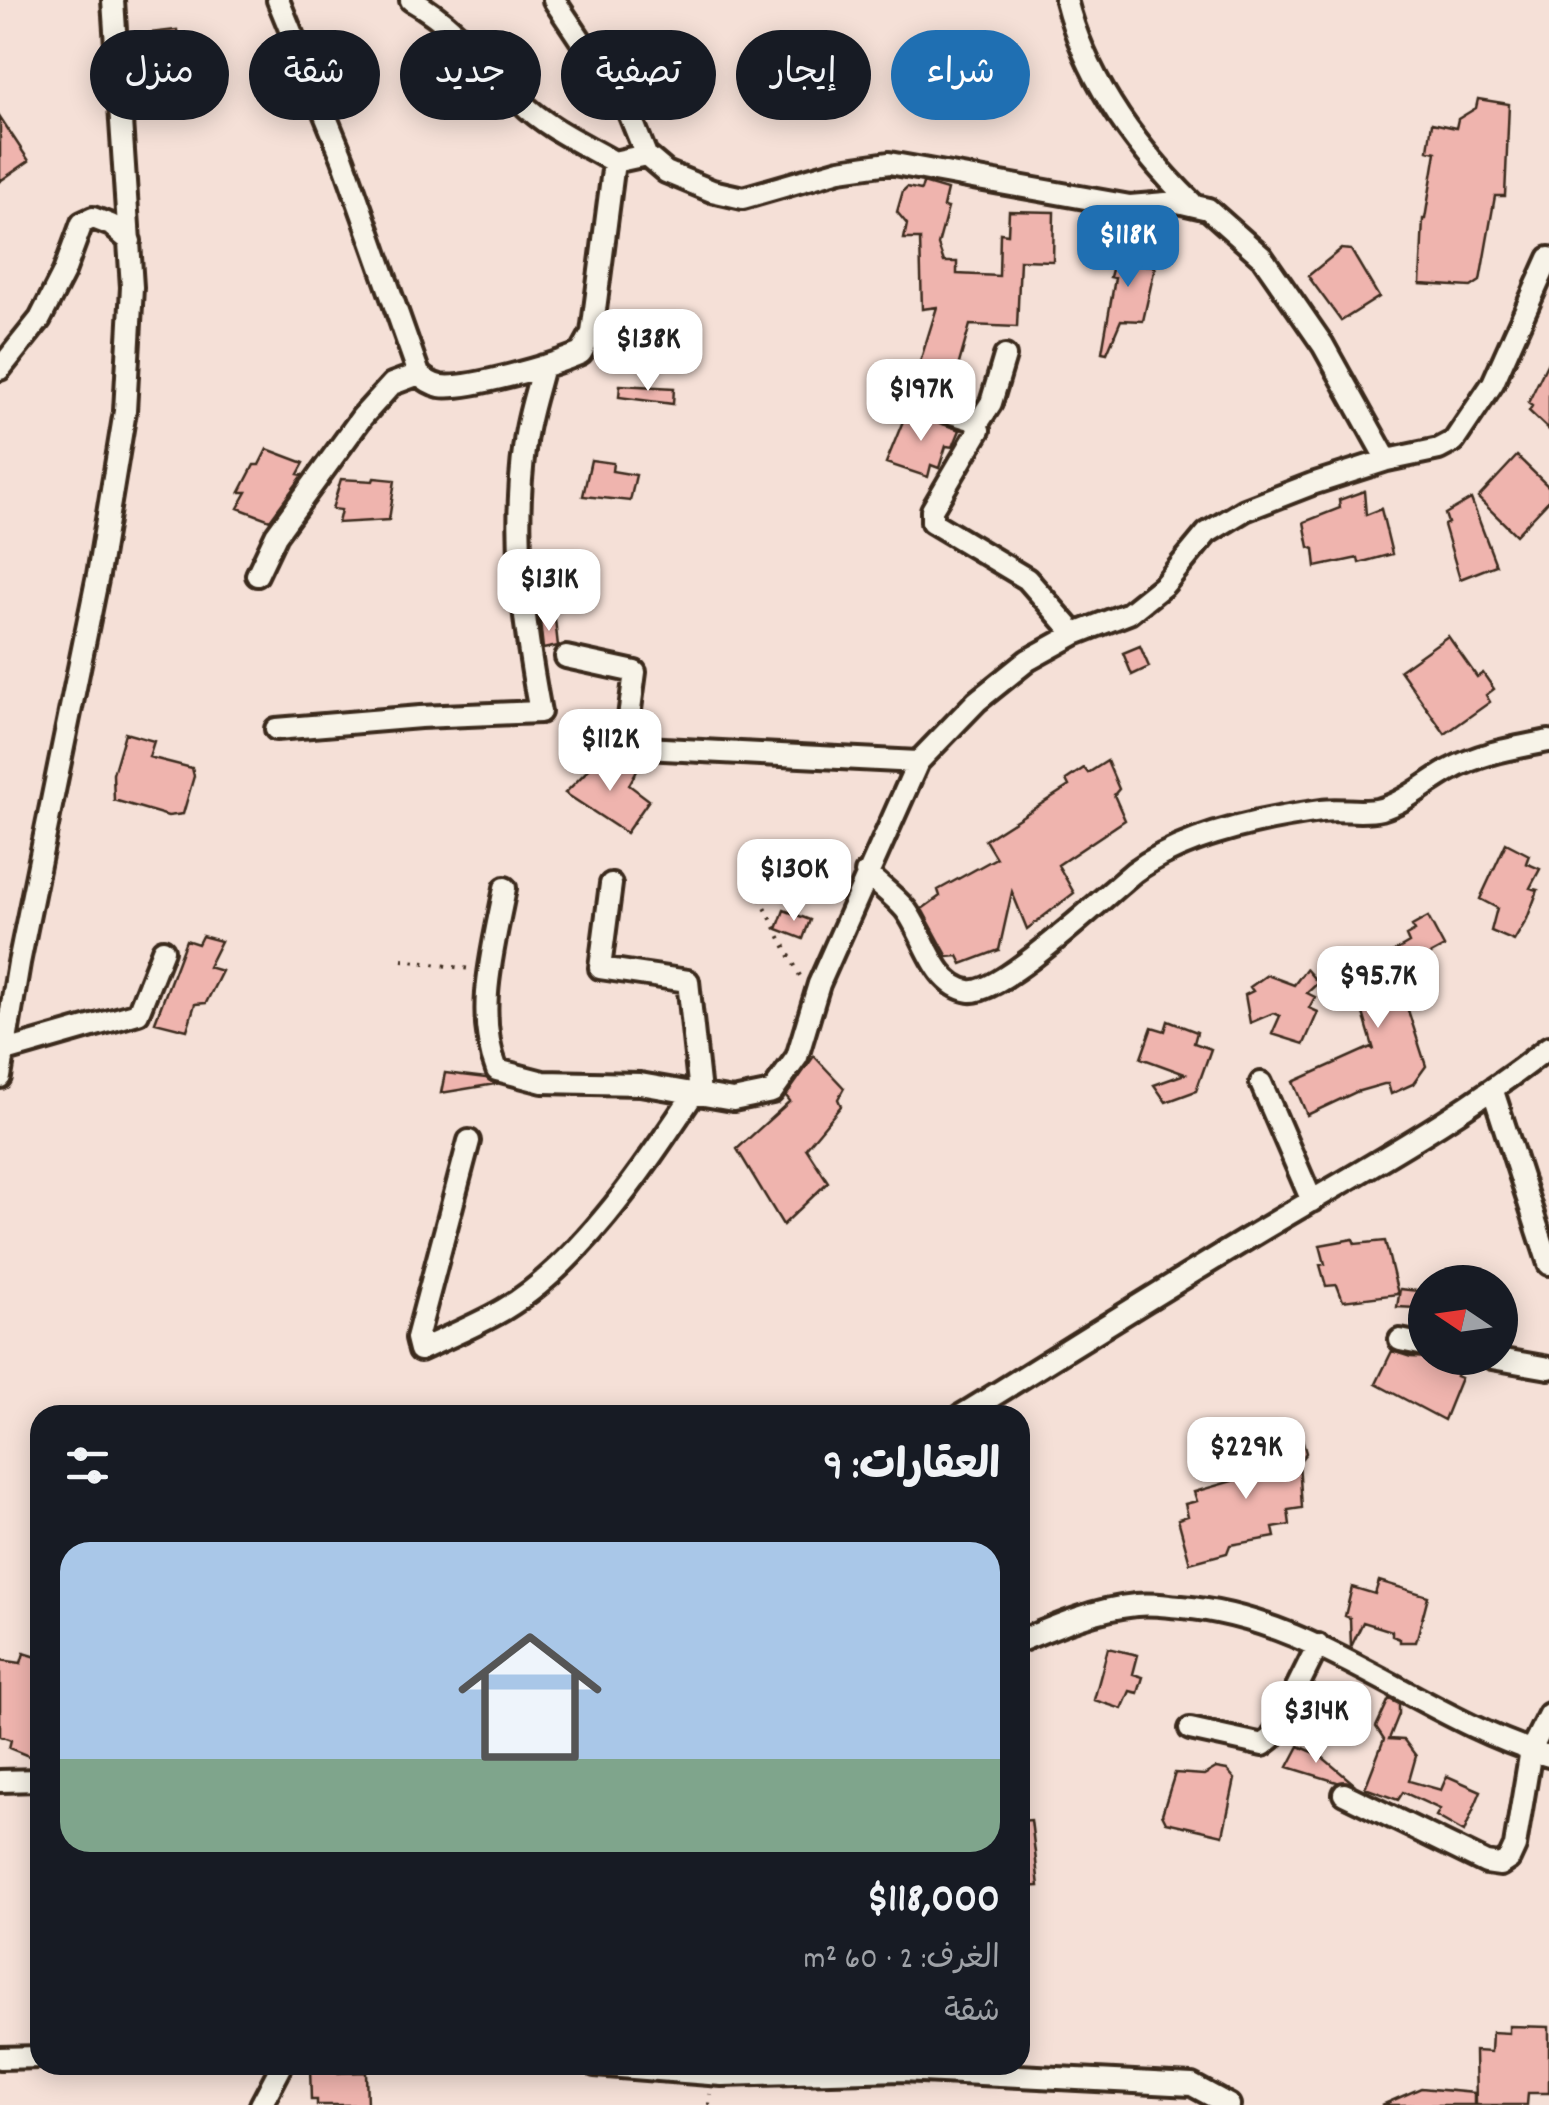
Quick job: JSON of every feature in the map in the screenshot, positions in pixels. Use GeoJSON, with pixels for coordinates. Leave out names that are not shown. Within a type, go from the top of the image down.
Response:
{"type":"FeatureCollection","features":[{"type":"Feature","properties":{"kind":"street"},"geometry":{"type":"LineString","coordinates":[[2,1064],[98,575],[125,410],[132,288],[113,0]]}},
{"type":"Feature","properties":{"kind":"street"},"geometry":{"type":"LineString","coordinates":[[278,0],[343,160],[419,374],[428,382],[443,387],[543,366],[581,353],[592,333],[614,162]]}},
{"type":"Feature","properties":{"kind":"street"},"geometry":{"type":"LineString","coordinates":[[412,0],[458,32],[523,104],[557,130],[614,162],[646,156]]}},
{"type":"Feature","properties":{"kind":"street"},"geometry":{"type":"LineString","coordinates":[[554,0],[629,112],[646,156],[666,172],[712,191],[744,198],[840,170],[889,162],[1130,206],[1192,203],[1208,209],[1262,258],[1323,345],[1387,460]]}},
{"type":"Feature","properties":{"kind":"street"},"geometry":{"type":"LineString","coordinates":[[1066,0],[1082,51],[1117,114],[1158,169],[1192,203]]}},
{"type":"Feature","properties":{"kind":"street"},"geometry":{"type":"LineString","coordinates":[[0,369],[40,319],[64,272],[82,223],[93,218],[110,225],[130,241]]}},
{"type":"Feature","properties":{"kind":"street"},"geometry":{"type":"LineString","coordinates":[[505,888],[486,993],[492,1057],[497,1070],[542,1082],[640,1084],[733,1100],[772,1092],[797,1057],[813,1002],[866,873],[918,762],[977,701],[1028,660],[1075,634],[1129,612],[1164,584],[1208,533],[1245,510],[1454,441],[1494,383],[1549,258]]}},
{"type":"Feature","properties":{"kind":"street"},"geometry":{"type":"LineString","coordinates":[[1004,356],[992,403],[930,518],[1027,579],[1075,634]]}},
{"type":"Feature","properties":{"kind":"street"},"geometry":{"type":"LineString","coordinates":[[276,729],[540,712],[526,639],[518,548],[525,440],[543,366]]}},
{"type":"Feature","properties":{"kind":"street"},"geometry":{"type":"LineString","coordinates":[[257,575],[276,535],[362,417],[392,384],[419,374]]}},
{"type":"Feature","properties":{"kind":"street"},"geometry":{"type":"LineString","coordinates":[[928,406],[978,424]]}},
{"type":"Feature","properties":{"kind":"street"},"geometry":{"type":"LineString","coordinates":[[566,657],[635,672],[626,746],[918,762]]}},
{"type":"Feature","properties":{"kind":"street"},"geometry":{"type":"LineString","coordinates":[[866,873],[906,910],[944,977],[966,990],[977,990],[1001,978],[1089,914],[1158,856],[1208,836],[1324,810],[1382,809],[1490,752],[1549,741]]}},
{"type":"Feature","properties":{"kind":"street"},"geometry":{"type":"LineString","coordinates":[[469,1140],[418,1338],[420,1350],[505,1309],[563,1264],[649,1160],[697,1093],[688,981],[600,968],[611,884]]}},
{"type":"Feature","properties":{"kind":"street"},"geometry":{"type":"LineString","coordinates":[[2,1064],[138,1012],[164,950]]}},
{"type":"Feature","properties":{"kind":"street"},"geometry":{"type":"LineString","coordinates":[[978,1405],[1493,1091],[1549,1046]]}},
{"type":"Feature","properties":{"kind":"street"},"geometry":{"type":"LineString","coordinates":[[1260,1083],[1312,1201]]}},
{"type":"Feature","properties":{"kind":"street"},"geometry":{"type":"LineString","coordinates":[[1493,1091],[1549,1264]]}},
{"type":"Feature","properties":{"kind":"street"},"geometry":{"type":"LineString","coordinates":[[1400,1340],[1408,1342]]}},
{"type":"Feature","properties":{"kind":"street"},"geometry":{"type":"LineString","coordinates":[[1518,1363],[1549,1368]]}},
{"type":"Feature","properties":{"kind":"street"},"geometry":{"type":"LineString","coordinates":[[1030,1637],[1080,1616],[1139,1604],[1218,1610],[1274,1626],[1318,1645],[1458,1719],[1540,1753]]}},
{"type":"Feature","properties":{"kind":"street"},"geometry":{"type":"LineString","coordinates":[[1190,1729],[1262,1745],[1272,1738],[1318,1645]]}},
{"type":"Feature","properties":{"kind":"street"},"geometry":{"type":"LineString","coordinates":[[1344,1794],[1486,1863],[1500,1865],[1509,1859],[1515,1846],[1549,1714]]}},
{"type":"Feature","properties":{"kind":"street"},"geometry":{"type":"LineString","coordinates":[[0,1780],[30,1780]]}},
{"type":"Feature","properties":{"kind":"street"},"geometry":{"type":"LineString","coordinates":[[0,2058],[30,2057]]}},
{"type":"Feature","properties":{"kind":"street"},"geometry":{"type":"LineString","coordinates":[[260,2105],[276,2075]]}},
{"type":"Feature","properties":{"kind":"street"},"geometry":{"type":"LineString","coordinates":[[999,2075],[1192,2085],[1230,2105]]}},
{"type":"Feature","properties":{"kind":"path"},"geometry":{"type":"LineString","coordinates":[[750,880],[813,1002]]}},
{"type":"Feature","properties":{"kind":"path"},"geometry":{"type":"LineString","coordinates":[[402,960],[490,972]]}},
{"type":"Feature","properties":{"kind":"building"},"geometry":{"type":"Polygon","coordinates":[[[1478,99],[1509,104],[1505,196],[1495,196],[1480,281],[1471,287],[1420,284],[1423,219],[1436,152],[1428,150],[1432,123],[1456,128],[1458,119],[1476,108],[1478,99]]]}},
{"type":"Feature","properties":{"kind":"building"},"geometry":{"type":"Polygon","coordinates":[[[0,117],[29,161],[0,181],[0,117]]]}},
{"type":"Feature","properties":{"kind":"building"},"geometry":{"type":"Polygon","coordinates":[[[923,183],[947,190],[943,207],[948,208],[938,245],[944,262],[957,262],[957,274],[999,276],[1000,233],[1008,234],[1009,211],[1054,212],[1053,261],[1020,260],[1017,327],[970,325],[954,381],[916,375],[937,307],[922,309],[920,239],[904,239],[907,224],[897,212],[903,191],[907,187],[921,190],[923,183]]]}},
{"type":"Feature","properties":{"kind":"building"},"geometry":{"type":"Polygon","coordinates":[[[1118,246],[1149,253],[1148,266],[1155,267],[1143,321],[1121,320],[1107,353],[1102,352],[1115,278],[1110,277],[1118,246]]]}},
{"type":"Feature","properties":{"kind":"building"},"geometry":{"type":"Polygon","coordinates":[[[1341,249],[1351,250],[1379,297],[1341,321],[1308,276],[1341,249]]]}},
{"type":"Feature","properties":{"kind":"building"},"geometry":{"type":"Polygon","coordinates":[[[1549,360],[1549,430],[1529,411],[1532,406],[1528,403],[1549,360]]]}},
{"type":"Feature","properties":{"kind":"building"},"geometry":{"type":"Polygon","coordinates":[[[620,385],[674,388],[673,404],[619,397],[620,385]]]}},
{"type":"Feature","properties":{"kind":"building"},"geometry":{"type":"Polygon","coordinates":[[[907,411],[960,430],[953,447],[946,446],[939,468],[931,465],[928,477],[886,463],[907,411]]]}},
{"type":"Feature","properties":{"kind":"building"},"geometry":{"type":"Polygon","coordinates":[[[267,449],[304,463],[298,474],[303,475],[270,520],[238,508],[247,492],[240,492],[267,449]]]}},
{"type":"Feature","properties":{"kind":"building"},"geometry":{"type":"Polygon","coordinates":[[[1517,456],[1549,487],[1549,500],[1516,535],[1478,498],[1517,456]]]}},
{"type":"Feature","properties":{"kind":"building"},"geometry":{"type":"Polygon","coordinates":[[[591,460],[613,463],[612,471],[636,475],[630,501],[583,496],[591,460]]]}},
{"type":"Feature","properties":{"kind":"building"},"geometry":{"type":"Polygon","coordinates":[[[341,479],[395,480],[389,520],[338,523],[341,510],[332,509],[341,479]]]}},
{"type":"Feature","properties":{"kind":"building"},"geometry":{"type":"Polygon","coordinates":[[[1364,491],[1366,515],[1381,509],[1392,554],[1359,563],[1358,558],[1316,567],[1304,522],[1340,508],[1339,500],[1364,491]]]}},
{"type":"Feature","properties":{"kind":"building"},"geometry":{"type":"Polygon","coordinates":[[[1471,499],[1496,565],[1460,579],[1444,525],[1448,523],[1445,514],[1471,499]]]}},
{"type":"Feature","properties":{"kind":"building"},"geometry":{"type":"Polygon","coordinates":[[[555,619],[558,646],[543,649],[540,621],[555,619]]]}},
{"type":"Feature","properties":{"kind":"building"},"geometry":{"type":"Polygon","coordinates":[[[1448,636],[1477,677],[1483,673],[1494,689],[1486,695],[1490,702],[1445,734],[1400,670],[1448,636]]]}},
{"type":"Feature","properties":{"kind":"building"},"geometry":{"type":"Polygon","coordinates":[[[1140,646],[1149,667],[1132,675],[1123,653],[1140,646]]]}},
{"type":"Feature","properties":{"kind":"building"},"geometry":{"type":"Polygon","coordinates":[[[125,733],[154,741],[149,757],[192,768],[194,776],[183,814],[168,816],[114,800],[113,774],[125,733]]]}},
{"type":"Feature","properties":{"kind":"building"},"geometry":{"type":"Polygon","coordinates":[[[616,758],[637,770],[629,785],[649,800],[626,833],[565,793],[595,763],[606,771],[616,758]]]}},
{"type":"Feature","properties":{"kind":"building"},"geometry":{"type":"Polygon","coordinates":[[[1107,761],[1119,789],[1114,795],[1125,820],[1058,865],[1074,893],[1027,929],[1012,892],[999,950],[962,964],[958,956],[948,957],[922,909],[940,896],[938,890],[996,858],[985,840],[1069,786],[1066,780],[1084,768],[1088,773],[1107,761]]]}},
{"type":"Feature","properties":{"kind":"building"},"geometry":{"type":"Polygon","coordinates":[[[1506,843],[1529,855],[1526,863],[1540,869],[1530,888],[1538,890],[1514,941],[1491,931],[1497,908],[1480,899],[1506,843]]]}},
{"type":"Feature","properties":{"kind":"building"},"geometry":{"type":"Polygon","coordinates":[[[784,910],[810,920],[803,939],[777,929],[784,910]]]}},
{"type":"Feature","properties":{"kind":"building"},"geometry":{"type":"Polygon","coordinates":[[[1428,917],[1444,947],[1396,973],[1426,1066],[1413,1084],[1391,1094],[1388,1084],[1384,1084],[1356,1092],[1307,1115],[1293,1082],[1371,1047],[1374,1050],[1352,976],[1409,943],[1406,936],[1415,931],[1412,926],[1428,917]]]}},
{"type":"Feature","properties":{"kind":"building"},"geometry":{"type":"Polygon","coordinates":[[[202,936],[221,941],[208,967],[222,971],[206,1003],[195,1004],[187,1030],[155,1022],[186,940],[198,944],[202,936]]]}},
{"type":"Feature","properties":{"kind":"building"},"geometry":{"type":"Polygon","coordinates":[[[1306,969],[1318,983],[1307,993],[1315,997],[1309,1008],[1318,1012],[1304,1044],[1272,1034],[1280,1016],[1273,1013],[1250,1023],[1245,995],[1253,991],[1250,987],[1267,975],[1294,985],[1306,969]]]}},
{"type":"Feature","properties":{"kind":"building"},"geometry":{"type":"Polygon","coordinates":[[[1168,1021],[1197,1032],[1194,1043],[1211,1049],[1196,1091],[1166,1102],[1154,1085],[1185,1074],[1141,1058],[1152,1027],[1165,1031],[1168,1021]]]}},
{"type":"Feature","properties":{"kind":"building"},"geometry":{"type":"Polygon","coordinates":[[[814,1056],[844,1088],[838,1099],[841,1106],[806,1148],[828,1182],[783,1225],[737,1149],[790,1101],[786,1096],[814,1056]]]}},
{"type":"Feature","properties":{"kind":"building"},"geometry":{"type":"Polygon","coordinates":[[[445,1073],[486,1078],[495,1084],[441,1093],[445,1073]]]}},
{"type":"Feature","properties":{"kind":"building"},"geometry":{"type":"Polygon","coordinates":[[[1353,1239],[1355,1244],[1385,1241],[1398,1294],[1343,1301],[1337,1285],[1326,1286],[1320,1245],[1353,1239]]]}},
{"type":"Feature","properties":{"kind":"building"},"geometry":{"type":"Polygon","coordinates":[[[1400,1289],[1408,1290],[1408,1308],[1397,1307],[1400,1289]]]}},
{"type":"Feature","properties":{"kind":"building"},"geometry":{"type":"Polygon","coordinates":[[[1392,1351],[1408,1356],[1408,1375],[1461,1378],[1444,1420],[1376,1384],[1392,1351]]]}},
{"type":"Feature","properties":{"kind":"building"},"geometry":{"type":"Polygon","coordinates":[[[1300,1432],[1306,1453],[1299,1462],[1302,1508],[1288,1510],[1290,1525],[1273,1528],[1275,1537],[1230,1545],[1227,1553],[1190,1563],[1178,1519],[1188,1516],[1185,1504],[1197,1501],[1194,1492],[1236,1480],[1235,1476],[1246,1473],[1242,1461],[1273,1447],[1271,1440],[1300,1432]]]}},
{"type":"Feature","properties":{"kind":"building"},"geometry":{"type":"Polygon","coordinates":[[[1379,1581],[1428,1596],[1416,1642],[1400,1642],[1392,1631],[1363,1622],[1351,1647],[1350,1618],[1345,1616],[1352,1587],[1375,1594],[1379,1581]]]}},
{"type":"Feature","properties":{"kind":"building"},"geometry":{"type":"Polygon","coordinates":[[[1108,1648],[1138,1655],[1133,1674],[1143,1677],[1138,1693],[1130,1691],[1122,1709],[1094,1700],[1108,1648]]]}},
{"type":"Feature","properties":{"kind":"building"},"geometry":{"type":"Polygon","coordinates":[[[24,1653],[30,1655],[30,1757],[9,1748],[11,1740],[0,1736],[0,1660],[21,1663],[24,1653]]]}},
{"type":"Feature","properties":{"kind":"building"},"geometry":{"type":"Polygon","coordinates":[[[1389,1699],[1399,1704],[1399,1714],[1389,1739],[1404,1740],[1416,1756],[1409,1781],[1441,1790],[1447,1776],[1481,1791],[1464,1832],[1436,1816],[1440,1809],[1403,1792],[1398,1800],[1365,1788],[1384,1739],[1376,1727],[1389,1699]]]}},
{"type":"Feature","properties":{"kind":"building"},"geometry":{"type":"Polygon","coordinates":[[[1299,1746],[1320,1755],[1353,1783],[1288,1767],[1299,1746]]]}},
{"type":"Feature","properties":{"kind":"building"},"geometry":{"type":"Polygon","coordinates":[[[1216,1768],[1227,1770],[1235,1779],[1223,1835],[1166,1822],[1162,1814],[1175,1773],[1204,1775],[1216,1768]]]}},
{"type":"Feature","properties":{"kind":"building"},"geometry":{"type":"Polygon","coordinates":[[[1031,1820],[1039,1886],[1030,1886],[1031,1820]]]}},
{"type":"Feature","properties":{"kind":"building"},"geometry":{"type":"Polygon","coordinates":[[[1509,2026],[1549,2027],[1549,2093],[1528,2093],[1527,2105],[1476,2105],[1475,2051],[1491,2052],[1492,2032],[1509,2033],[1509,2026]]]}},
{"type":"Feature","properties":{"kind":"building"},"geometry":{"type":"Polygon","coordinates":[[[310,2075],[366,2075],[367,2105],[317,2105],[317,2100],[311,2100],[310,2075]]]}},
{"type":"Feature","properties":{"kind":"building"},"geometry":{"type":"Polygon","coordinates":[[[1421,2088],[1474,2093],[1474,2105],[1382,2105],[1421,2088]]]}}]}
